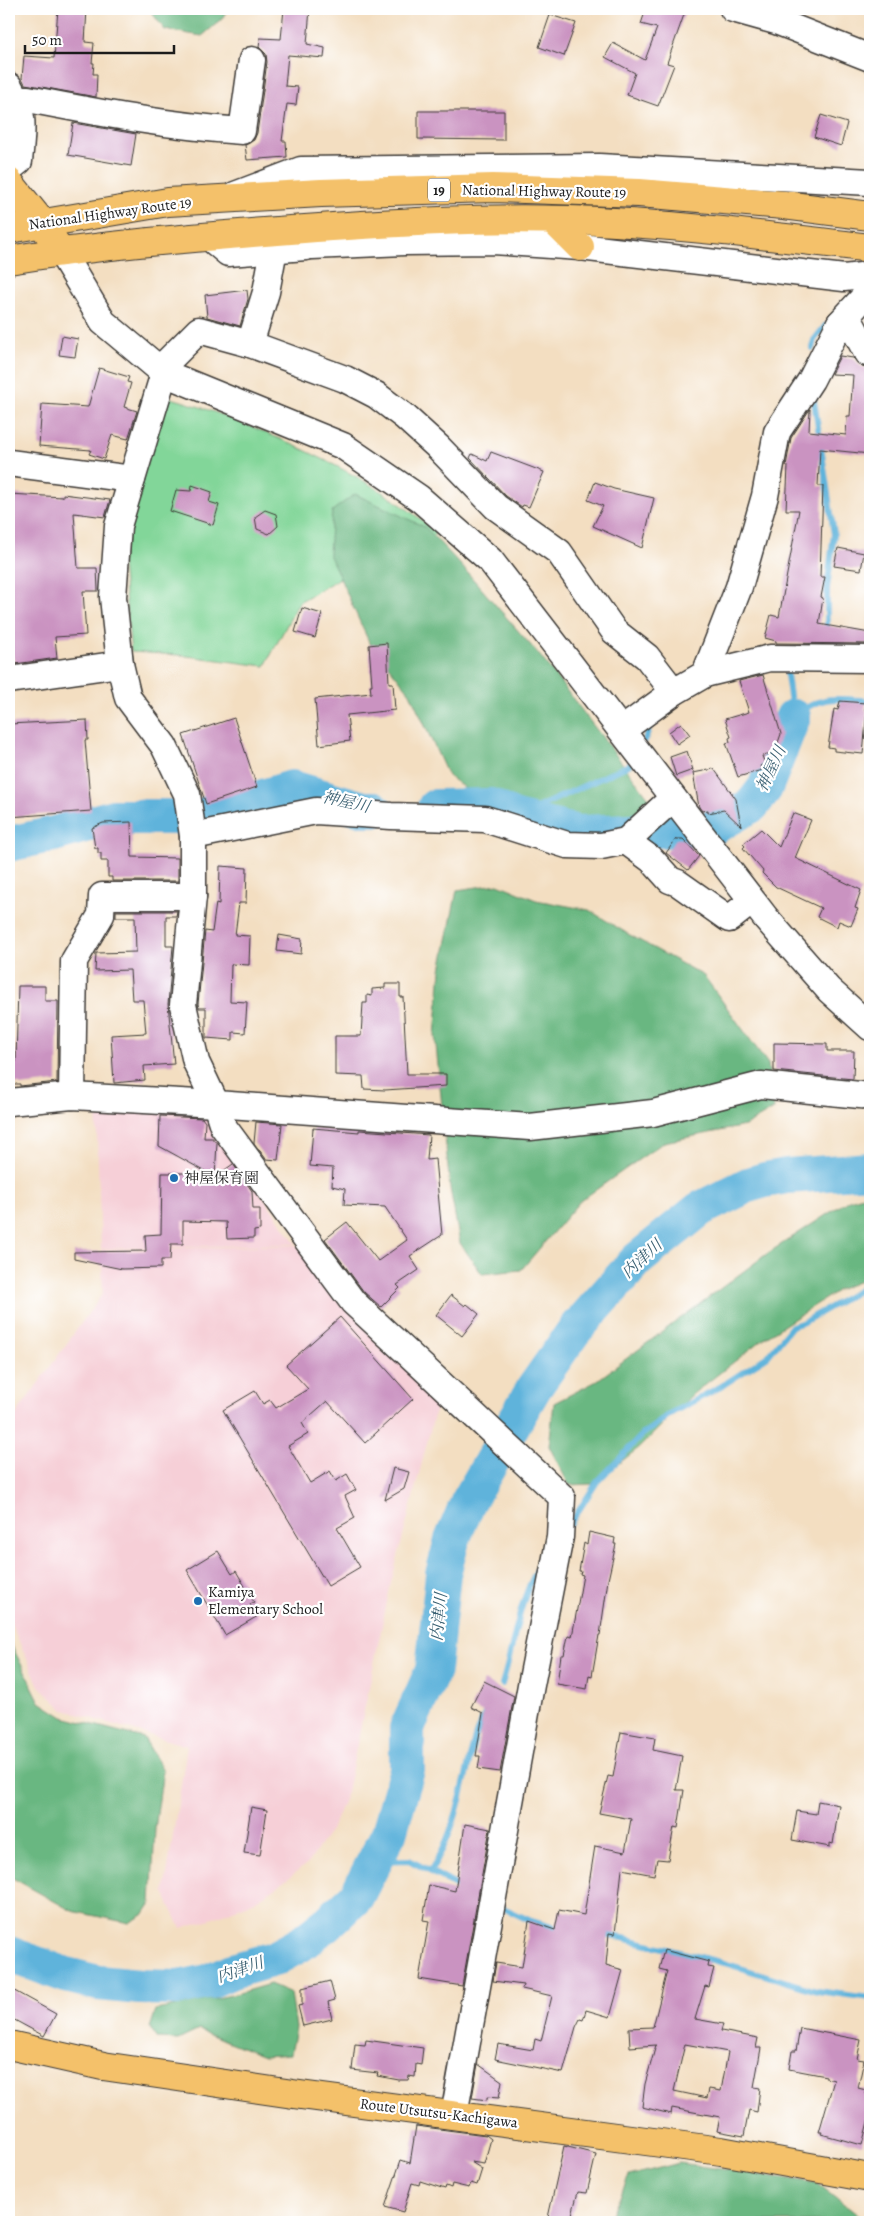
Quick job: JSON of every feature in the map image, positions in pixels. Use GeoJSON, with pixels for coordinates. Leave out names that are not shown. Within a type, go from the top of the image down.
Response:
{"type":"FeatureCollection","features":[{"type":"Feature","properties":{"kind":"main road"},"geometry":{"type":"LineString","coordinates":[[9,182],[42,223],[61,252]]}},
{"type":"Feature","properties":{"kind":"main road","name":"National Highway Route 19"},"geometry":{"type":"LineString","coordinates":[[9,229],[168,202],[331,193],[503,188],[639,193],[784,205],[870,216]]}},
{"type":"Feature","properties":{"kind":"main road","name":"National Highway Route 19"},"geometry":{"type":"LineString","coordinates":[[9,260],[61,252],[209,237],[274,240],[463,220],[614,222],[756,234],[870,248]]}},
{"type":"Feature","properties":{"kind":"main road"},"geometry":{"type":"LineString","coordinates":[[554,221],[580,247]]}},
{"type":"Feature","properties":{"kind":"main road","name":"Route Utsutsu-Kachigawa"},"geometry":{"type":"LineString","coordinates":[[9,2045],[112,2067],[293,2094],[721,2151],[870,2178]]}},
{"type":"Feature","properties":{"kind":"street"},"geometry":{"type":"LineString","coordinates":[[733,9],[776,21],[870,58]]}},
{"type":"Feature","properties":{"kind":"street"},"geometry":{"type":"LineString","coordinates":[[13,92],[28,99],[140,121],[191,128],[242,131],[252,60]]}},
{"type":"Feature","properties":{"kind":"street"},"geometry":{"type":"LineString","coordinates":[[9,169],[18,161],[23,119],[13,92]]}},
{"type":"Feature","properties":{"kind":"street"},"geometry":{"type":"LineString","coordinates":[[225,199],[300,170],[599,167],[870,182]]}},
{"type":"Feature","properties":{"kind":"street"},"geometry":{"type":"LineString","coordinates":[[250,344],[266,292],[274,240],[312,246],[493,241],[580,247],[844,278],[870,276],[865,296],[840,323],[811,380],[777,432],[765,496],[739,587],[705,674]]}},
{"type":"Feature","properties":{"kind":"street"},"geometry":{"type":"LineString","coordinates":[[61,252],[103,322],[162,371],[343,446],[419,498],[490,560],[752,901],[829,990],[870,1027]]}},
{"type":"Feature","properties":{"kind":"street"},"geometry":{"type":"LineString","coordinates":[[840,323],[852,325],[867,353],[870,354]]}},
{"type":"Feature","properties":{"kind":"street"},"geometry":{"type":"LineString","coordinates":[[454,2115],[531,1685],[560,1537],[562,1497],[353,1302],[223,1126],[216,1104],[196,1062],[183,1005],[193,896],[193,836],[187,794],[164,746],[128,698],[120,664],[113,597],[118,526],[162,371],[199,330],[250,344],[345,379],[376,395],[405,417],[496,507],[559,552],[614,630],[647,657],[674,692]]}},
{"type":"Feature","properties":{"kind":"street"},"geometry":{"type":"LineString","coordinates":[[9,463],[132,479]]}},
{"type":"Feature","properties":{"kind":"street"},"geometry":{"type":"LineString","coordinates":[[622,730],[674,692],[705,674],[770,658],[870,659]]}},
{"type":"Feature","properties":{"kind":"street"},"geometry":{"type":"LineString","coordinates":[[9,680],[120,664]]}},
{"type":"Feature","properties":{"kind":"street"},"geometry":{"type":"LineString","coordinates":[[193,836],[316,810],[391,816],[484,819],[567,845],[601,846],[633,834],[673,798]]}},
{"type":"Feature","properties":{"kind":"street"},"geometry":{"type":"LineString","coordinates":[[633,834],[670,880],[678,883],[729,919],[752,901]]}},
{"type":"Feature","properties":{"kind":"street"},"geometry":{"type":"LineString","coordinates":[[72,1096],[74,961],[101,915],[102,896],[193,896]]}},
{"type":"Feature","properties":{"kind":"street"},"geometry":{"type":"LineString","coordinates":[[9,1102],[72,1096],[216,1104],[530,1127],[653,1113],[761,1085],[870,1096]]}},
{"type":"Feature","properties":{"kind":"shaded area","name":"神屋保育園"},"geometry":{"type":"Polygon","coordinates":[[[96,1106],[204,1112],[296,1244],[101,1249],[96,1106]]]}},
{"type":"Feature","properties":{"kind":"shaded area","name":"Kamiya Elementary School"},"geometry":{"type":"Polygon","coordinates":[[[296,1245],[431,1392],[437,1404],[391,1583],[347,1792],[334,1824],[310,1861],[277,1887],[253,1902],[211,1919],[181,1928],[164,1893],[187,1746],[64,1710],[39,1686],[9,1619],[9,1424],[103,1293],[101,1250],[296,1245]]]}},
{"type":"Feature","properties":{"kind":"green space"},"geometry":{"type":"Polygon","coordinates":[[[149,9],[228,9],[221,20],[202,36],[165,30],[149,9]]]}},
{"type":"Feature","properties":{"kind":"green space"},"geometry":{"type":"Polygon","coordinates":[[[168,397],[235,420],[318,457],[388,496],[436,532],[425,549],[357,568],[299,602],[265,666],[179,655],[131,652],[122,564],[126,523],[168,397]]]}},
{"type":"Feature","properties":{"kind":"green space"},"geometry":{"type":"Polygon","coordinates":[[[355,494],[425,527],[541,657],[668,823],[654,839],[604,838],[571,841],[498,813],[448,776],[410,693],[369,642],[329,554],[332,511],[355,494]]]}},
{"type":"Feature","properties":{"kind":"green space"},"geometry":{"type":"Polygon","coordinates":[[[498,884],[536,900],[589,910],[704,976],[768,1064],[774,1109],[745,1126],[664,1142],[580,1201],[521,1270],[482,1274],[460,1243],[450,1188],[435,1035],[441,970],[457,890],[498,884]]]}},
{"type":"Feature","properties":{"kind":"green space"},"geometry":{"type":"Polygon","coordinates":[[[870,1194],[870,1277],[840,1289],[766,1337],[694,1393],[640,1447],[592,1484],[569,1485],[549,1446],[554,1403],[595,1382],[768,1253],[849,1200],[870,1194]]]}},
{"type":"Feature","properties":{"kind":"green space"},"geometry":{"type":"Polygon","coordinates":[[[9,1640],[40,1702],[63,1717],[144,1738],[163,1770],[155,1829],[151,1903],[143,1915],[129,1923],[72,1911],[9,1876],[9,1640]]]}},
{"type":"Feature","properties":{"kind":"green space"},"geometry":{"type":"Polygon","coordinates":[[[270,1984],[291,1993],[296,2028],[291,2054],[264,2056],[199,2030],[178,2040],[158,2039],[150,2028],[156,2010],[232,1995],[270,1984]]]}},
{"type":"Feature","properties":{"kind":"green space"},"geometry":{"type":"Polygon","coordinates":[[[679,2163],[817,2183],[867,2222],[608,2222],[629,2176],[679,2163]]]}},
{"type":"Feature","properties":{"kind":"building"},"geometry":{"type":"Polygon","coordinates":[[[58,9],[87,9],[85,42],[94,43],[92,63],[94,63],[93,74],[97,74],[96,97],[25,84],[22,78],[24,56],[54,58],[58,9]]]}},
{"type":"Feature","properties":{"kind":"building"},"geometry":{"type":"Polygon","coordinates":[[[284,9],[310,9],[307,44],[325,48],[324,58],[288,55],[285,86],[298,87],[296,105],[287,104],[282,141],[286,141],[287,157],[247,160],[245,145],[254,140],[257,133],[267,62],[266,54],[259,47],[260,38],[281,39],[284,9]]]}},
{"type":"Feature","properties":{"kind":"building"},"geometry":{"type":"Polygon","coordinates":[[[646,9],[686,9],[667,63],[674,65],[658,106],[627,95],[635,73],[605,57],[613,43],[645,60],[657,28],[641,24],[646,9]]]}},
{"type":"Feature","properties":{"kind":"building"},"geometry":{"type":"Polygon","coordinates":[[[550,15],[576,23],[564,56],[539,47],[550,15]]]}},
{"type":"Feature","properties":{"kind":"building"},"geometry":{"type":"Polygon","coordinates":[[[418,111],[504,111],[504,140],[418,139],[418,111]]]}},
{"type":"Feature","properties":{"kind":"building"},"geometry":{"type":"Polygon","coordinates":[[[821,115],[847,123],[841,146],[814,137],[821,115]]]}},
{"type":"Feature","properties":{"kind":"building"},"geometry":{"type":"Polygon","coordinates":[[[73,123],[136,134],[131,166],[68,155],[73,123]]]}},
{"type":"Feature","properties":{"kind":"building"},"geometry":{"type":"Polygon","coordinates":[[[247,290],[248,299],[240,326],[207,317],[205,295],[247,290]]]}},
{"type":"Feature","properties":{"kind":"building"},"geometry":{"type":"Polygon","coordinates":[[[62,336],[78,339],[75,357],[59,355],[62,336]]]}},
{"type":"Feature","properties":{"kind":"building"},"geometry":{"type":"Polygon","coordinates":[[[840,356],[853,358],[862,367],[870,369],[870,454],[820,449],[818,486],[823,486],[820,577],[825,577],[819,624],[870,633],[870,644],[776,643],[776,641],[765,638],[771,615],[779,617],[799,510],[786,510],[788,466],[786,466],[791,438],[810,409],[809,431],[846,435],[847,416],[850,416],[853,375],[831,374],[840,356]]]}},
{"type":"Feature","properties":{"kind":"building"},"geometry":{"type":"Polygon","coordinates":[[[99,368],[129,377],[127,382],[131,383],[124,407],[137,411],[128,439],[112,435],[104,459],[89,454],[91,450],[39,446],[42,404],[88,407],[99,368]]]}},
{"type":"Feature","properties":{"kind":"building"},"geometry":{"type":"Polygon","coordinates":[[[491,452],[544,472],[529,507],[523,505],[522,507],[506,496],[470,458],[472,454],[487,461],[491,452]]]}},
{"type":"Feature","properties":{"kind":"building"},"geometry":{"type":"Polygon","coordinates":[[[595,482],[614,489],[654,498],[642,548],[593,526],[603,506],[588,500],[595,482]]]}},
{"type":"Feature","properties":{"kind":"building"},"geometry":{"type":"Polygon","coordinates":[[[192,485],[212,492],[209,502],[219,505],[213,525],[170,511],[176,490],[191,491],[192,485]]]}},
{"type":"Feature","properties":{"kind":"building"},"geometry":{"type":"Polygon","coordinates":[[[9,494],[63,497],[63,494],[110,500],[105,517],[74,513],[78,568],[97,568],[98,591],[83,591],[86,635],[55,637],[57,658],[15,664],[12,653],[9,653],[9,494]]]}},
{"type":"Feature","properties":{"kind":"building"},"geometry":{"type":"Polygon","coordinates":[[[265,510],[276,514],[278,526],[269,534],[257,529],[255,517],[265,510]]]}},
{"type":"Feature","properties":{"kind":"building"},"geometry":{"type":"Polygon","coordinates":[[[838,548],[864,553],[861,570],[834,566],[838,548]]]}},
{"type":"Feature","properties":{"kind":"building"},"geometry":{"type":"Polygon","coordinates":[[[302,608],[322,614],[315,638],[295,632],[302,608]]]}},
{"type":"Feature","properties":{"kind":"building"},"geometry":{"type":"Polygon","coordinates":[[[387,643],[389,683],[393,683],[395,710],[347,715],[350,741],[319,745],[315,699],[371,693],[369,645],[387,643]]]}},
{"type":"Feature","properties":{"kind":"building"},"geometry":{"type":"Polygon","coordinates":[[[763,675],[781,734],[774,754],[762,756],[765,764],[760,766],[762,770],[738,777],[726,743],[730,742],[729,738],[731,737],[725,719],[749,712],[739,681],[763,675]]]}},
{"type":"Feature","properties":{"kind":"building"},"geometry":{"type":"Polygon","coordinates":[[[840,701],[866,703],[863,754],[834,751],[834,748],[828,747],[834,709],[838,710],[840,701]]]}},
{"type":"Feature","properties":{"kind":"building"},"geometry":{"type":"Polygon","coordinates":[[[234,718],[257,787],[206,804],[183,735],[234,718]]]}},
{"type":"Feature","properties":{"kind":"building"},"geometry":{"type":"Polygon","coordinates":[[[87,720],[88,740],[85,740],[91,811],[9,817],[9,724],[87,720]]]}},
{"type":"Feature","properties":{"kind":"building"},"geometry":{"type":"Polygon","coordinates":[[[681,723],[690,735],[677,744],[669,732],[681,723]]]}},
{"type":"Feature","properties":{"kind":"building"},"geometry":{"type":"Polygon","coordinates":[[[687,751],[693,770],[676,776],[670,757],[687,751]]]}},
{"type":"Feature","properties":{"kind":"building"},"geometry":{"type":"Polygon","coordinates":[[[714,769],[736,799],[741,826],[724,810],[708,813],[708,810],[702,811],[699,807],[693,773],[714,769]]]}},
{"type":"Feature","properties":{"kind":"building"},"geometry":{"type":"Polygon","coordinates":[[[793,813],[811,820],[795,858],[861,890],[855,908],[858,909],[851,926],[839,921],[837,927],[817,917],[821,908],[776,887],[762,873],[763,871],[743,848],[745,846],[743,844],[761,829],[779,847],[793,813]]]}},
{"type":"Feature","properties":{"kind":"building"},"geometry":{"type":"Polygon","coordinates":[[[131,822],[132,857],[178,858],[178,881],[112,881],[112,877],[108,877],[108,861],[101,861],[101,853],[98,853],[98,848],[95,848],[92,828],[103,823],[131,822]]]}},
{"type":"Feature","properties":{"kind":"building"},"geometry":{"type":"Polygon","coordinates":[[[676,839],[683,839],[699,856],[688,870],[666,853],[676,839]]]}},
{"type":"Feature","properties":{"kind":"building"},"geometry":{"type":"Polygon","coordinates":[[[220,866],[247,868],[246,903],[239,903],[235,935],[250,936],[249,965],[231,964],[230,1001],[247,1002],[245,1033],[233,1032],[233,1040],[206,1038],[206,1008],[199,1008],[198,1004],[205,931],[212,932],[216,903],[219,904],[220,866]]]}},
{"type":"Feature","properties":{"kind":"building"},"geometry":{"type":"Polygon","coordinates":[[[116,911],[177,911],[176,916],[166,916],[166,946],[173,946],[168,1004],[174,1064],[144,1066],[145,1080],[114,1083],[111,1035],[146,1033],[143,1000],[132,1000],[130,970],[95,971],[96,953],[136,952],[135,917],[116,917],[116,911]]]}},
{"type":"Feature","properties":{"kind":"building"},"geometry":{"type":"Polygon","coordinates":[[[279,935],[302,939],[301,954],[277,951],[279,935]]]}},
{"type":"Feature","properties":{"kind":"building"},"geometry":{"type":"Polygon","coordinates":[[[385,984],[400,984],[400,997],[403,997],[407,1074],[446,1074],[446,1086],[385,1090],[364,1089],[363,1076],[335,1075],[335,1036],[361,1036],[363,1003],[367,1003],[367,995],[372,996],[372,989],[385,988],[385,984]]]}},
{"type":"Feature","properties":{"kind":"building"},"geometry":{"type":"Polygon","coordinates":[[[18,986],[45,986],[45,1001],[58,1001],[57,1082],[20,1086],[20,1084],[10,1084],[9,1062],[16,1062],[18,986]]]}},
{"type":"Feature","properties":{"kind":"building"},"geometry":{"type":"Polygon","coordinates":[[[774,1043],[827,1044],[827,1051],[854,1051],[853,1079],[774,1071],[774,1043]]]}},
{"type":"Feature","properties":{"kind":"building"},"geometry":{"type":"Polygon","coordinates":[[[160,1116],[202,1118],[205,1122],[204,1138],[213,1138],[217,1143],[215,1177],[233,1164],[252,1191],[253,1209],[260,1209],[260,1230],[254,1231],[254,1238],[227,1239],[226,1222],[183,1221],[183,1244],[171,1244],[170,1260],[161,1260],[161,1268],[122,1269],[74,1259],[74,1252],[146,1251],[145,1235],[161,1234],[162,1173],[208,1173],[159,1146],[160,1116]]]}},
{"type":"Feature","properties":{"kind":"building"},"geometry":{"type":"Polygon","coordinates":[[[256,1122],[282,1124],[278,1160],[266,1159],[254,1143],[256,1122]]]}},
{"type":"Feature","properties":{"kind":"building"},"geometry":{"type":"Polygon","coordinates":[[[313,1128],[429,1135],[427,1160],[435,1159],[442,1235],[410,1256],[419,1270],[397,1285],[400,1288],[381,1307],[364,1292],[325,1239],[347,1222],[378,1261],[407,1240],[385,1207],[344,1205],[345,1189],[332,1186],[333,1168],[310,1166],[313,1128]]]}},
{"type":"Feature","properties":{"kind":"building"},"geometry":{"type":"Polygon","coordinates":[[[451,1295],[465,1306],[467,1304],[479,1314],[462,1336],[436,1315],[451,1295]]]}},
{"type":"Feature","properties":{"kind":"building"},"geometry":{"type":"Polygon","coordinates":[[[340,1317],[413,1399],[365,1443],[327,1401],[302,1423],[308,1434],[288,1446],[310,1483],[330,1471],[336,1481],[347,1474],[356,1490],[345,1496],[355,1518],[337,1528],[360,1567],[328,1586],[223,1410],[255,1391],[263,1404],[270,1400],[276,1408],[308,1389],[286,1365],[340,1317]]]}},
{"type":"Feature","properties":{"kind":"building"},"geometry":{"type":"Polygon","coordinates":[[[393,1468],[409,1472],[404,1489],[385,1500],[393,1468]]]}},
{"type":"Feature","properties":{"kind":"building"},"geometry":{"type":"Polygon","coordinates":[[[589,1532],[615,1538],[614,1544],[616,1544],[592,1676],[589,1675],[587,1689],[557,1684],[561,1655],[564,1655],[568,1636],[572,1637],[583,1575],[579,1571],[584,1543],[587,1545],[589,1532]]]}},
{"type":"Feature","properties":{"kind":"building"},"geometry":{"type":"Polygon","coordinates":[[[218,1551],[232,1574],[236,1571],[254,1602],[250,1604],[258,1616],[225,1635],[187,1570],[218,1551]]]}},
{"type":"Feature","properties":{"kind":"building"},"geometry":{"type":"Polygon","coordinates":[[[484,1681],[514,1696],[500,1772],[478,1769],[480,1756],[476,1756],[483,1713],[471,1707],[484,1681]]]}},
{"type":"Feature","properties":{"kind":"building"},"geometry":{"type":"Polygon","coordinates":[[[621,1732],[655,1738],[653,1750],[682,1756],[676,1790],[684,1790],[678,1828],[674,1827],[668,1860],[657,1859],[654,1875],[622,1869],[615,1934],[609,1933],[606,1965],[623,1970],[610,2017],[586,2010],[583,2020],[580,2019],[576,2027],[563,2073],[495,2059],[498,2044],[533,2050],[535,2039],[541,2041],[552,1996],[522,1989],[523,1985],[493,1981],[496,1963],[522,1967],[529,1921],[555,1930],[559,1910],[584,1915],[595,1846],[625,1852],[631,1819],[599,1813],[608,1776],[613,1777],[621,1732]]]}},
{"type":"Feature","properties":{"kind":"building"},"geometry":{"type":"Polygon","coordinates":[[[818,1801],[839,1805],[833,1844],[830,1843],[830,1847],[792,1840],[797,1811],[816,1814],[818,1801]]]}},
{"type":"Feature","properties":{"kind":"building"},"geometry":{"type":"Polygon","coordinates":[[[251,1807],[267,1810],[260,1855],[244,1853],[251,1807]]]}},
{"type":"Feature","properties":{"kind":"building"},"geometry":{"type":"Polygon","coordinates":[[[465,1824],[490,1829],[462,1986],[419,1979],[429,1921],[423,1920],[429,1885],[455,1891],[465,1824]]]}},
{"type":"Feature","properties":{"kind":"building"},"geometry":{"type":"Polygon","coordinates":[[[664,1950],[709,1962],[708,1967],[714,1968],[709,1987],[705,1986],[695,2019],[723,2024],[721,2031],[758,2038],[756,2048],[761,2048],[754,2087],[760,2088],[757,2112],[749,2110],[744,2136],[717,2131],[720,2117],[672,2108],[671,2114],[642,2107],[645,2084],[656,2045],[630,2047],[629,2028],[653,2027],[667,1971],[659,1969],[664,1950]],[[685,2044],[674,2091],[707,2098],[709,2089],[721,2091],[728,2052],[685,2044]]]}},
{"type":"Feature","properties":{"kind":"building"},"geometry":{"type":"Polygon","coordinates":[[[330,1981],[335,2000],[328,2002],[332,2019],[303,2026],[298,2006],[302,2005],[302,1988],[330,1981]]]}},
{"type":"Feature","properties":{"kind":"building"},"geometry":{"type":"Polygon","coordinates":[[[9,1988],[56,2014],[44,2036],[9,2017],[9,1988]]]}},
{"type":"Feature","properties":{"kind":"building"},"geometry":{"type":"Polygon","coordinates":[[[800,2028],[861,2040],[857,2059],[864,2060],[858,2088],[866,2090],[865,2093],[870,2094],[870,2114],[862,2145],[819,2132],[834,2080],[826,2078],[826,2076],[789,2069],[792,2051],[796,2051],[800,2028]]]}},
{"type":"Feature","properties":{"kind":"building"},"geometry":{"type":"Polygon","coordinates":[[[366,2040],[423,2048],[421,2065],[416,2064],[415,2077],[409,2076],[408,2080],[399,2080],[377,2076],[378,2073],[352,2070],[355,2044],[365,2045],[366,2040]]]}},
{"type":"Feature","properties":{"kind":"building"},"geometry":{"type":"Polygon","coordinates":[[[478,2064],[502,2081],[499,2098],[487,2097],[487,2100],[472,2098],[478,2064]]]}},
{"type":"Feature","properties":{"kind":"building"},"geometry":{"type":"Polygon","coordinates":[[[416,2126],[486,2135],[491,2139],[484,2164],[471,2162],[482,2169],[477,2185],[471,2183],[469,2188],[452,2184],[451,2188],[446,2186],[445,2189],[420,2181],[419,2185],[412,2183],[403,2212],[385,2207],[401,2160],[410,2163],[416,2126]]]}},
{"type":"Feature","properties":{"kind":"building"},"geometry":{"type":"Polygon","coordinates":[[[564,2146],[596,2154],[587,2193],[578,2192],[570,2222],[547,2222],[564,2146]]]}},
{"type":"Feature","properties":{"kind":"waterway"},"geometry":{"type":"LineString","coordinates":[[812,348],[814,340],[825,326]]}},
{"type":"Feature","properties":{"kind":"waterway"},"geometry":{"type":"LineString","coordinates":[[813,394],[834,534],[827,588],[827,637],[819,645]]}},
{"type":"Feature","properties":{"kind":"waterway"},"geometry":{"type":"LineString","coordinates":[[789,665],[787,675],[793,717],[813,704],[830,699],[870,701]]}},
{"type":"Feature","properties":{"kind":"waterway","name":"神屋川"},"geometry":{"type":"LineString","coordinates":[[712,828],[752,805],[765,788],[793,717]]}},
{"type":"Feature","properties":{"kind":"waterway"},"geometry":{"type":"LineString","coordinates":[[645,740],[651,722],[654,720]]}},
{"type":"Feature","properties":{"kind":"waterway"},"geometry":{"type":"LineString","coordinates":[[515,818],[631,764]]}},
{"type":"Feature","properties":{"kind":"waterway","name":"神屋川"},"geometry":{"type":"LineString","coordinates":[[9,844],[54,834],[113,817],[198,817],[292,788],[364,809],[374,809]]}},
{"type":"Feature","properties":{"kind":"waterway","name":"神屋川"},"geometry":{"type":"LineString","coordinates":[[435,807],[491,806],[515,818],[579,833],[686,829]]}},
{"type":"Feature","properties":{"kind":"waterway","name":"内津川"},"geometry":{"type":"LineString","coordinates":[[9,1954],[66,1975],[98,1983],[179,1988],[207,1982],[232,1971],[274,1959],[301,1944],[330,1921],[356,1897],[389,1833],[407,1770],[407,1728],[433,1670],[443,1574],[452,1540],[468,1502],[534,1388],[574,1331],[637,1260],[700,1209],[748,1185],[765,1180],[787,1176],[870,1170]]}},
{"type":"Feature","properties":{"kind":"waterway"},"geometry":{"type":"LineString","coordinates":[[570,1524],[597,1482],[643,1434],[673,1412],[720,1387],[768,1356],[792,1326],[804,1322],[870,1284]]}},
{"type":"Feature","properties":{"kind":"waterway"},"geometry":{"type":"LineString","coordinates":[[502,1684],[523,1602],[529,1586],[546,1556]]}},
{"type":"Feature","properties":{"kind":"waterway"},"geometry":{"type":"LineString","coordinates":[[430,1871],[444,1847],[454,1821],[475,1738],[486,1712]]}},
{"type":"Feature","properties":{"kind":"waterway"},"geometry":{"type":"LineString","coordinates":[[373,1861],[409,1860],[463,1889]]}},
{"type":"Feature","properties":{"kind":"waterway"},"geometry":{"type":"LineString","coordinates":[[497,1905],[531,1921],[562,1930]]}},
{"type":"Feature","properties":{"kind":"waterway"},"geometry":{"type":"LineString","coordinates":[[602,1935],[623,1938],[724,1963],[817,1991],[870,1998]]}},
{"type":"Feature","properties":{"kind":"place","name":"神屋保育園"},"geometry":{"type":"Point","coordinates":[174,1178]}},
{"type":"Feature","properties":{"kind":"place","name":"Kamiya Elementary School"},"geometry":{"type":"Point","coordinates":[198,1601]}}]}
